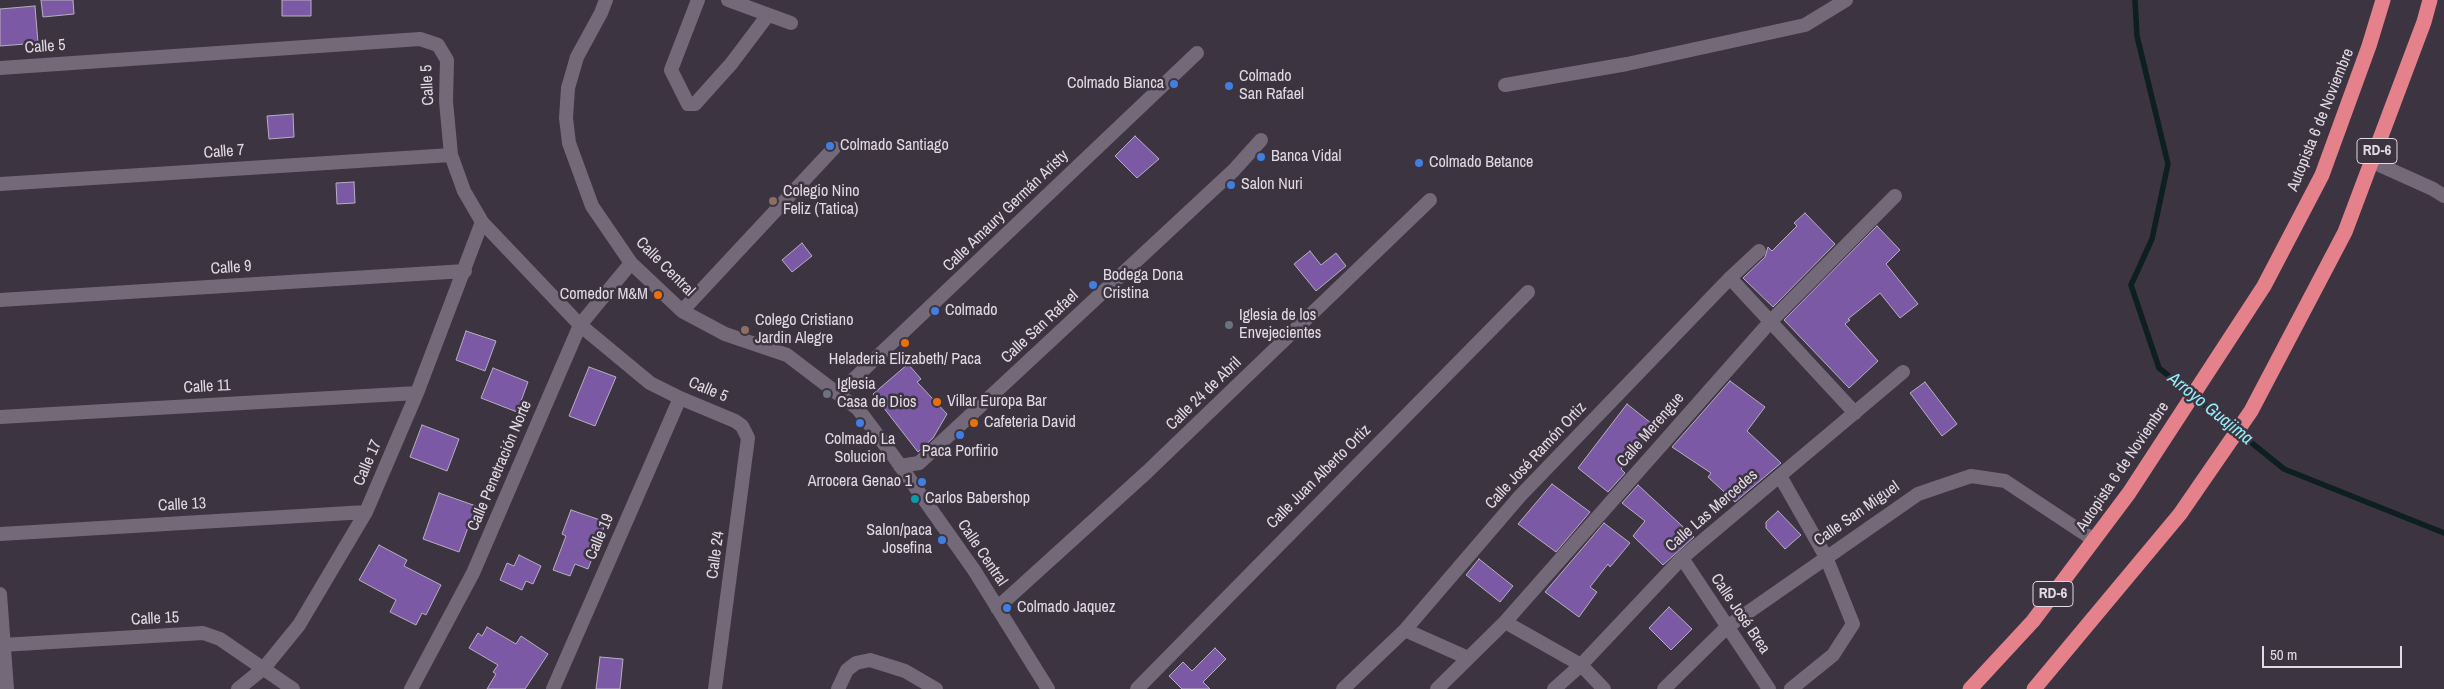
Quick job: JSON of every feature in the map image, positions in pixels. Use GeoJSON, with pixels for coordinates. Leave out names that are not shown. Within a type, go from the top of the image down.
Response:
{"type":"FeatureCollection","features":[{"type":"Feature","properties":{"kind":"highway","name":"Autopista 6 de Noviembre"},"geometry":{"type":"LineString","coordinates":[[1970,689],[2033,621],[2129,493],[2264,286],[2322,175],[2364,62],[2383,0]]}},
{"type":"Feature","properties":{"kind":"highway","name":"RD-6"},"geometry":{"type":"LineString","coordinates":[[2034,689],[2180,514],[2251,411],[2346,232],[2424,22],[2430,0]]}},
{"type":"Feature","properties":{"kind":"street","name":"Calle Central"},"geometry":{"type":"LineString","coordinates":[[606,0],[601,13],[577,56],[568,88],[566,118],[569,142],[592,206],[631,263],[682,311],[725,334],[787,355],[858,409],[974,570],[1048,689]]}},
{"type":"Feature","properties":{"kind":"street"},"geometry":{"type":"LineString","coordinates":[[698,0],[672,70],[688,104],[695,104],[731,64],[768,15]]}},
{"type":"Feature","properties":{"kind":"street"},"geometry":{"type":"LineString","coordinates":[[728,0],[791,23]]}},
{"type":"Feature","properties":{"kind":"street"},"geometry":{"type":"LineString","coordinates":[[1505,84],[1627,64],[1805,25],[1846,0]]}},
{"type":"Feature","properties":{"kind":"street","name":"Calle 5"},"geometry":{"type":"LineString","coordinates":[[0,68],[420,39],[438,45],[447,60],[446,101],[451,155],[464,190],[482,222],[580,324],[650,383],[735,421],[742,426]]}},
{"type":"Feature","properties":{"kind":"street","name":"Calle Amaury Germán Aristy"},"geometry":{"type":"LineString","coordinates":[[838,394],[1197,53]]}},
{"type":"Feature","properties":{"kind":"street","name":"Calle San Rafael"},"geometry":{"type":"LineString","coordinates":[[900,466],[918,462],[1234,170],[1261,140]]}},
{"type":"Feature","properties":{"kind":"street"},"geometry":{"type":"LineString","coordinates":[[682,311],[834,148]]}},
{"type":"Feature","properties":{"kind":"street","name":"Calle 7"},"geometry":{"type":"LineString","coordinates":[[0,184],[451,155]]}},
{"type":"Feature","properties":{"kind":"street"},"geometry":{"type":"LineString","coordinates":[[2373,162],[2433,189],[2444,196]]}},
{"type":"Feature","properties":{"kind":"street","name":"Calle Merengue"},"geometry":{"type":"LineString","coordinates":[[1437,689],[1504,622],[1770,322],[1894,196]]}},
{"type":"Feature","properties":{"kind":"street","name":"Calle 24 de Abril"},"geometry":{"type":"LineString","coordinates":[[997,608],[1148,472],[1430,200]]}},
{"type":"Feature","properties":{"kind":"street","name":"Calle 17"},"geometry":{"type":"LineString","coordinates":[[238,689],[264,668],[299,625],[366,512],[417,393],[482,222]]}},
{"type":"Feature","properties":{"kind":"street","name":"Calle José Ramón Ortiz"},"geometry":{"type":"LineString","coordinates":[[1343,689],[1406,630],[1520,496],[1730,278],[1759,251]]}},
{"type":"Feature","properties":{"kind":"street","name":"Calle Penetración Norte"},"geometry":{"type":"LineString","coordinates":[[411,689],[473,573],[580,324],[631,263]]}},
{"type":"Feature","properties":{"kind":"street","name":"Calle 9"},"geometry":{"type":"LineString","coordinates":[[0,300],[464,271]]}},
{"type":"Feature","properties":{"kind":"street"},"geometry":{"type":"LineString","coordinates":[[1730,278],[1855,413]]}},
{"type":"Feature","properties":{"kind":"street","name":"Calle Juan Alberto Ortiz"},"geometry":{"type":"LineString","coordinates":[[1136,689],[1528,292]]}},
{"type":"Feature","properties":{"kind":"street","name":"Calle Las Mercedes"},"geometry":{"type":"LineString","coordinates":[[1554,689],[1581,665],[1682,558],[1903,372]]}},
{"type":"Feature","properties":{"kind":"street","name":"Calle 11"},"geometry":{"type":"LineString","coordinates":[[0,417],[417,393]]}},
{"type":"Feature","properties":{"kind":"street","name":"Calle 19"},"geometry":{"type":"LineString","coordinates":[[555,688],[680,398]]}},
{"type":"Feature","properties":{"kind":"street","name":"Calle 24"},"geometry":{"type":"LineString","coordinates":[[715,689],[747,454],[748,438],[742,426]]}},
{"type":"Feature","properties":{"kind":"street"},"geometry":{"type":"LineString","coordinates":[[1780,476],[1826,557],[1853,624],[1833,654],[1791,689]]}},
{"type":"Feature","properties":{"kind":"street","name":"Calle San Miguel"},"geometry":{"type":"LineString","coordinates":[[1664,689],[1727,627],[1918,494],[1970,476],[2005,481],[2094,540]]}},
{"type":"Feature","properties":{"kind":"street","name":"Calle 13"},"geometry":{"type":"LineString","coordinates":[[0,534],[366,512]]}},
{"type":"Feature","properties":{"kind":"street","name":"Calle José Brea"},"geometry":{"type":"LineString","coordinates":[[1682,558],[1769,689]]}},
{"type":"Feature","properties":{"kind":"street"},"geometry":{"type":"LineString","coordinates":[[0,594],[2,645],[7,689]]}},
{"type":"Feature","properties":{"kind":"street"},"geometry":{"type":"LineString","coordinates":[[1504,622],[1581,665],[1604,689]]}},
{"type":"Feature","properties":{"kind":"street"},"geometry":{"type":"LineString","coordinates":[[1406,630],[1468,658]]}},
{"type":"Feature","properties":{"kind":"street","name":"Calle 15"},"geometry":{"type":"LineString","coordinates":[[2,645],[203,633],[220,639],[293,689]]}},
{"type":"Feature","properties":{"kind":"street"},"geometry":{"type":"LineString","coordinates":[[838,689],[847,670],[856,663],[870,660],[904,671],[936,689]]}},
{"type":"Feature","properties":{"kind":"building"},"geometry":{"type":"Polygon","coordinates":[[[41,0],[73,0],[74,14],[43,17],[41,0]]]}},
{"type":"Feature","properties":{"kind":"building"},"geometry":{"type":"Polygon","coordinates":[[[282,0],[311,0],[311,16],[282,16],[282,0]]]}},
{"type":"Feature","properties":{"kind":"building"},"geometry":{"type":"Polygon","coordinates":[[[35,6],[38,43],[0,46],[0,9],[35,6]]]}},
{"type":"Feature","properties":{"kind":"building"},"geometry":{"type":"Polygon","coordinates":[[[293,114],[294,137],[269,139],[267,116],[293,114]]]}},
{"type":"Feature","properties":{"kind":"building"},"geometry":{"type":"Polygon","coordinates":[[[1135,136],[1159,159],[1137,178],[1115,156],[1135,136]]]}},
{"type":"Feature","properties":{"kind":"building"},"geometry":{"type":"Polygon","coordinates":[[[354,182],[355,203],[337,204],[336,183],[354,182]]]}},
{"type":"Feature","properties":{"kind":"building"},"geometry":{"type":"Polygon","coordinates":[[[1805,213],[1835,244],[1773,307],[1743,278],[1765,257],[1768,247],[1772,251],[1797,226],[1794,223],[1805,213]]]}},
{"type":"Feature","properties":{"kind":"building"},"geometry":{"type":"Polygon","coordinates":[[[1877,226],[1900,250],[1886,264],[1918,304],[1900,318],[1880,293],[1848,319],[1850,320],[1845,324],[1878,361],[1849,388],[1784,320],[1877,226]]]}},
{"type":"Feature","properties":{"kind":"building"},"geometry":{"type":"Polygon","coordinates":[[[802,243],[812,256],[792,272],[782,260],[802,243]]]}},
{"type":"Feature","properties":{"kind":"building"},"geometry":{"type":"Polygon","coordinates":[[[1310,251],[1321,265],[1336,253],[1346,266],[1316,291],[1294,264],[1310,251]]]}},
{"type":"Feature","properties":{"kind":"building"},"geometry":{"type":"Polygon","coordinates":[[[466,331],[496,341],[485,371],[456,360],[466,331]]]}},
{"type":"Feature","properties":{"kind":"building"},"geometry":{"type":"Polygon","coordinates":[[[908,364],[921,379],[917,382],[947,414],[933,438],[918,452],[873,394],[908,364]]]}},
{"type":"Feature","properties":{"kind":"building"},"geometry":{"type":"Polygon","coordinates":[[[589,367],[616,377],[595,426],[569,416],[589,367]]]}},
{"type":"Feature","properties":{"kind":"building"},"geometry":{"type":"Polygon","coordinates":[[[493,368],[528,382],[517,412],[481,398],[493,368]]]}},
{"type":"Feature","properties":{"kind":"building"},"geometry":{"type":"Polygon","coordinates":[[[1730,381],[1765,407],[1747,431],[1781,463],[1735,502],[1708,477],[1711,473],[1672,447],[1730,381]]]}},
{"type":"Feature","properties":{"kind":"building"},"geometry":{"type":"Polygon","coordinates":[[[1925,382],[1957,424],[1942,436],[1910,393],[1925,382]]]}},
{"type":"Feature","properties":{"kind":"building"},"geometry":{"type":"Polygon","coordinates":[[[1627,404],[1656,427],[1621,469],[1625,473],[1608,492],[1578,468],[1627,404]]]}},
{"type":"Feature","properties":{"kind":"building"},"geometry":{"type":"Polygon","coordinates":[[[422,425],[459,439],[447,471],[410,457],[422,425]]]}},
{"type":"Feature","properties":{"kind":"building"},"geometry":{"type":"Polygon","coordinates":[[[1552,484],[1590,512],[1556,552],[1518,524],[1552,484]]]}},
{"type":"Feature","properties":{"kind":"building"},"geometry":{"type":"Polygon","coordinates":[[[1638,485],[1694,537],[1663,565],[1633,536],[1645,521],[1622,503],[1638,485]]]}},
{"type":"Feature","properties":{"kind":"building"},"geometry":{"type":"Polygon","coordinates":[[[439,493],[476,506],[459,552],[423,539],[439,493]]]}},
{"type":"Feature","properties":{"kind":"building"},"geometry":{"type":"Polygon","coordinates":[[[571,510],[606,522],[588,569],[575,564],[570,576],[553,570],[566,536],[562,534],[571,510]]]}},
{"type":"Feature","properties":{"kind":"building"},"geometry":{"type":"Polygon","coordinates":[[[1778,511],[1801,535],[1785,549],[1766,528],[1766,522],[1778,511]]]}},
{"type":"Feature","properties":{"kind":"building"},"geometry":{"type":"Polygon","coordinates":[[[1604,523],[1630,543],[1610,567],[1608,564],[1590,587],[1597,592],[1579,617],[1545,592],[1604,523]]]}},
{"type":"Feature","properties":{"kind":"building"},"geometry":{"type":"Polygon","coordinates":[[[379,545],[407,560],[404,566],[441,585],[426,615],[422,613],[416,625],[390,612],[396,600],[359,580],[379,545]]]}},
{"type":"Feature","properties":{"kind":"building"},"geometry":{"type":"Polygon","coordinates":[[[519,555],[541,566],[533,584],[526,581],[522,590],[500,580],[507,563],[514,566],[519,555]]]}},
{"type":"Feature","properties":{"kind":"building"},"geometry":{"type":"Polygon","coordinates":[[[1479,559],[1513,586],[1500,602],[1466,575],[1479,559]]]}},
{"type":"Feature","properties":{"kind":"building"},"geometry":{"type":"Polygon","coordinates":[[[1669,607],[1692,629],[1671,650],[1649,628],[1669,607]]]}},
{"type":"Feature","properties":{"kind":"building"},"geometry":{"type":"Polygon","coordinates":[[[487,627],[516,644],[521,636],[548,654],[525,689],[487,689],[496,674],[493,672],[498,665],[469,648],[478,633],[482,636],[487,627]]]}},
{"type":"Feature","properties":{"kind":"building"},"geometry":{"type":"Polygon","coordinates":[[[1215,648],[1226,659],[1203,682],[1210,689],[1182,689],[1169,676],[1183,662],[1192,671],[1215,648]]]}},
{"type":"Feature","properties":{"kind":"building"},"geometry":{"type":"Polygon","coordinates":[[[600,657],[623,659],[620,689],[596,689],[600,657]]]}},
{"type":"Feature","properties":{"kind":"waterway","name":"Arroyo Guajima"},"geometry":{"type":"LineString","coordinates":[[2135,0],[2137,36],[2168,164],[2152,239],[2131,285],[2159,368],[2284,469],[2444,533]]}},
{"type":"Feature","properties":{"kind":"place","name":"Colmado Bianca"},"geometry":{"type":"Point","coordinates":[1174,84]}},
{"type":"Feature","properties":{"kind":"place","name":"Colmado San Rafael"},"geometry":{"type":"Point","coordinates":[1229,86]}},
{"type":"Feature","properties":{"kind":"place","name":"Colmado Santiago"},"geometry":{"type":"Point","coordinates":[830,146]}},
{"type":"Feature","properties":{"kind":"place","name":"Banca Vidal"},"geometry":{"type":"Point","coordinates":[1261,157]}},
{"type":"Feature","properties":{"kind":"place","name":"Colmado Betance"},"geometry":{"type":"Point","coordinates":[1419,163]}},
{"type":"Feature","properties":{"kind":"place","name":"Salon Nuri"},"geometry":{"type":"Point","coordinates":[1231,185]}},
{"type":"Feature","properties":{"kind":"place","name":"Colegio Nino Feliz (Tatica)"},"geometry":{"type":"Point","coordinates":[773,201]}},
{"type":"Feature","properties":{"kind":"place","name":"Bodega Dona Cristina"},"geometry":{"type":"Point","coordinates":[1093,285]}},
{"type":"Feature","properties":{"kind":"place","name":"Comedor M&M"},"geometry":{"type":"Point","coordinates":[658,295]}},
{"type":"Feature","properties":{"kind":"place","name":"Colmado"},"geometry":{"type":"Point","coordinates":[935,311]}},
{"type":"Feature","properties":{"kind":"place","name":"Iglesia de los Envejecientes"},"geometry":{"type":"Point","coordinates":[1229,325]}},
{"type":"Feature","properties":{"kind":"place","name":"Colego Cristiano Jardin Alegre"},"geometry":{"type":"Point","coordinates":[745,330]}},
{"type":"Feature","properties":{"kind":"place","name":"Heladeria Elizabeth/ Paca"},"geometry":{"type":"Point","coordinates":[905,343]}},
{"type":"Feature","properties":{"kind":"place","name":"Iglesia Casa de Dios"},"geometry":{"type":"Point","coordinates":[827,394]}},
{"type":"Feature","properties":{"kind":"place","name":"Villar Europa Bar"},"geometry":{"type":"Point","coordinates":[937,402]}},
{"type":"Feature","properties":{"kind":"place","name":"Colmado La Solucion"},"geometry":{"type":"Point","coordinates":[860,423]}},
{"type":"Feature","properties":{"kind":"place","name":"Cafeteria David"},"geometry":{"type":"Point","coordinates":[974,423]}},
{"type":"Feature","properties":{"kind":"place","name":"Paca Porfirio"},"geometry":{"type":"Point","coordinates":[960,435]}},
{"type":"Feature","properties":{"kind":"place","name":"Arrocera Genao 1"},"geometry":{"type":"Point","coordinates":[922,482]}},
{"type":"Feature","properties":{"kind":"place","name":"Carlos Babershop"},"geometry":{"type":"Point","coordinates":[915,499]}},
{"type":"Feature","properties":{"kind":"place","name":"Salon/paca Josefina"},"geometry":{"type":"Point","coordinates":[942,540]}},
{"type":"Feature","properties":{"kind":"place","name":"Colmado Jaquez"},"geometry":{"type":"Point","coordinates":[1007,608]}}]}
